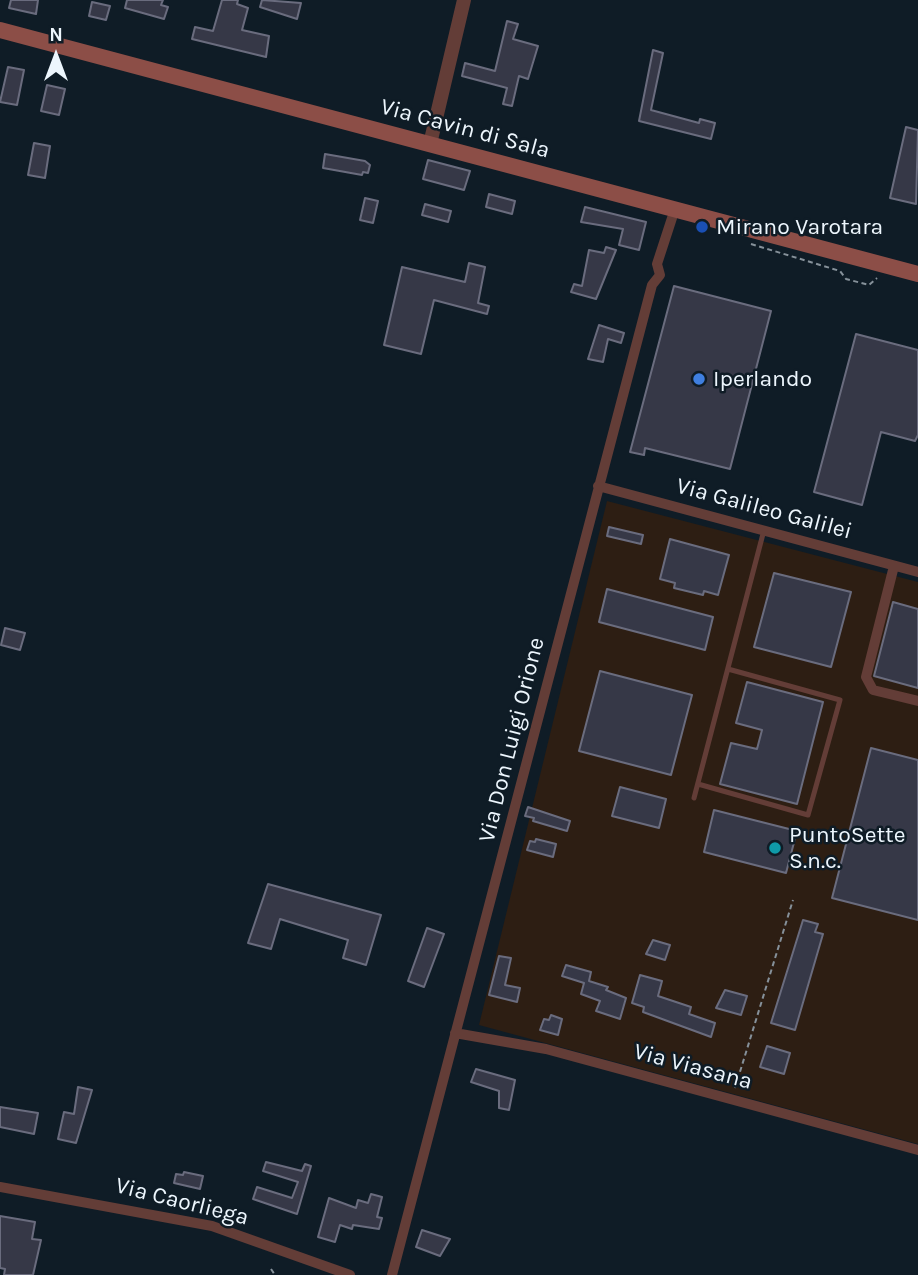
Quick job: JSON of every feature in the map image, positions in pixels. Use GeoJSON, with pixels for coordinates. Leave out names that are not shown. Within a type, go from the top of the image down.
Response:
{"type":"FeatureCollection","features":[{"type":"Feature","properties":{"kind":"main road","name":"Via Cavin di Sala"},"geometry":{"type":"LineString","coordinates":[[0,30],[918,274]]}},
{"type":"Feature","properties":{"kind":"street"},"geometry":{"type":"LineString","coordinates":[[430,144],[464,0]]}},
{"type":"Feature","properties":{"kind":"street","name":"Via Don Luigi Orione"},"geometry":{"type":"LineString","coordinates":[[392,1275],[598,486],[652,285],[660,275],[657,264],[672,218]]}},
{"type":"Feature","properties":{"kind":"street","name":"Via Galileo Galilei"},"geometry":{"type":"LineString","coordinates":[[598,486],[918,572]]}},
{"type":"Feature","properties":{"kind":"street"},"geometry":{"type":"LineString","coordinates":[[894,566],[866,677],[873,690],[918,702]]}},
{"type":"Feature","properties":{"kind":"street","name":"Via Viasana"},"geometry":{"type":"LineString","coordinates":[[455,1033],[546,1049],[918,1150]]}},
{"type":"Feature","properties":{"kind":"street","name":"Via Caorliega"},"geometry":{"type":"LineString","coordinates":[[0,1187],[212,1226],[350,1275]]}},
{"type":"Feature","properties":{"kind":"lane"},"geometry":{"type":"LineString","coordinates":[[694,798],[764,530]]}},
{"type":"Feature","properties":{"kind":"lane"},"geometry":{"type":"LineString","coordinates":[[698,784],[808,815],[840,700],[728,670]]}},
{"type":"Feature","properties":{"kind":"path"},"geometry":{"type":"LineString","coordinates":[[732,1099],[793,900]]}},
{"type":"Feature","properties":{"kind":"path"},"geometry":{"type":"LineString","coordinates":[[271,1269],[275,1275]]}},
{"type":"Feature","properties":{"kind":"shaded area"},"geometry":{"type":"Polygon","coordinates":[[[607,501],[918,582],[918,1144],[479,1025],[607,501]]]}},
{"type":"Feature","properties":{"kind":"building"},"geometry":{"type":"Polygon","coordinates":[[[11,0],[38,0],[36,14],[9,8],[11,0]]]}},
{"type":"Feature","properties":{"kind":"building"},"geometry":{"type":"Polygon","coordinates":[[[127,0],[163,0],[161,5],[168,7],[164,19],[125,8],[127,0]]]}},
{"type":"Feature","properties":{"kind":"building"},"geometry":{"type":"Polygon","coordinates":[[[222,0],[238,0],[237,4],[248,8],[242,30],[269,36],[266,57],[192,39],[195,27],[213,31],[222,0]]]}},
{"type":"Feature","properties":{"kind":"building"},"geometry":{"type":"Polygon","coordinates":[[[262,0],[301,3],[297,19],[260,7],[262,0]]]}},
{"type":"Feature","properties":{"kind":"building"},"geometry":{"type":"Polygon","coordinates":[[[92,2],[110,6],[106,20],[89,16],[92,2]]]}},
{"type":"Feature","properties":{"kind":"building"},"geometry":{"type":"Polygon","coordinates":[[[507,21],[518,24],[513,39],[538,46],[528,79],[519,76],[512,106],[503,104],[507,88],[462,76],[465,63],[495,71],[507,21]]]}},
{"type":"Feature","properties":{"kind":"building"},"geometry":{"type":"Polygon","coordinates":[[[653,50],[663,53],[651,110],[699,123],[700,119],[715,123],[711,139],[639,121],[653,50]]]}},
{"type":"Feature","properties":{"kind":"building"},"geometry":{"type":"Polygon","coordinates":[[[8,67],[24,70],[17,105],[0,102],[8,67]]]}},
{"type":"Feature","properties":{"kind":"building"},"geometry":{"type":"Polygon","coordinates":[[[47,85],[65,89],[59,115],[41,111],[47,85]]]}},
{"type":"Feature","properties":{"kind":"building"},"geometry":{"type":"Polygon","coordinates":[[[906,127],[918,130],[916,204],[890,198],[906,127]]]}},
{"type":"Feature","properties":{"kind":"building"},"geometry":{"type":"Polygon","coordinates":[[[34,143],[50,146],[45,178],[28,175],[34,143]]]}},
{"type":"Feature","properties":{"kind":"building"},"geometry":{"type":"Polygon","coordinates":[[[325,154],[365,161],[370,165],[368,173],[363,172],[362,175],[323,168],[325,154]]]}},
{"type":"Feature","properties":{"kind":"building"},"geometry":{"type":"Polygon","coordinates":[[[428,160],[470,171],[464,190],[423,179],[428,160]]]}},
{"type":"Feature","properties":{"kind":"building"},"geometry":{"type":"Polygon","coordinates":[[[489,194],[515,201],[512,214],[486,207],[489,194]]]}},
{"type":"Feature","properties":{"kind":"building"},"geometry":{"type":"Polygon","coordinates":[[[365,198],[378,201],[373,223],[360,220],[365,198]]]}},
{"type":"Feature","properties":{"kind":"building"},"geometry":{"type":"Polygon","coordinates":[[[425,204],[451,211],[448,222],[422,215],[425,204]]]}},
{"type":"Feature","properties":{"kind":"building"},"geometry":{"type":"Polygon","coordinates":[[[585,207],[646,222],[639,250],[619,245],[623,229],[581,222],[585,207]]]}},
{"type":"Feature","properties":{"kind":"building"},"geometry":{"type":"Polygon","coordinates":[[[606,247],[616,250],[596,299],[571,292],[574,284],[582,286],[589,250],[604,253],[606,247]]]}},
{"type":"Feature","properties":{"kind":"building"},"geometry":{"type":"Polygon","coordinates":[[[469,263],[485,267],[478,303],[489,306],[487,314],[434,300],[421,354],[384,345],[402,267],[465,282],[469,263]]]}},
{"type":"Feature","properties":{"kind":"building","name":"Iperlando"},"geometry":{"type":"Polygon","coordinates":[[[674,286],[771,311],[730,469],[645,448],[644,455],[630,452],[674,286]]]}},
{"type":"Feature","properties":{"kind":"building"},"geometry":{"type":"Polygon","coordinates":[[[599,325],[624,333],[621,343],[608,339],[603,362],[588,359],[599,325]]]}},
{"type":"Feature","properties":{"kind":"building"},"geometry":{"type":"Polygon","coordinates":[[[856,334],[918,350],[918,435],[915,441],[881,432],[862,505],[814,492],[856,334]]]}},
{"type":"Feature","properties":{"kind":"building"},"geometry":{"type":"Polygon","coordinates":[[[609,527],[643,535],[641,544],[607,536],[609,527]]]}},
{"type":"Feature","properties":{"kind":"building"},"geometry":{"type":"Polygon","coordinates":[[[670,539],[729,555],[718,595],[704,591],[703,595],[674,588],[675,583],[660,579],[670,539]]]}},
{"type":"Feature","properties":{"kind":"building"},"geometry":{"type":"Polygon","coordinates":[[[774,573],[851,592],[831,667],[754,647],[774,573]]]}},
{"type":"Feature","properties":{"kind":"building"},"geometry":{"type":"Polygon","coordinates":[[[607,589],[713,617],[705,650],[599,622],[607,589]]]}},
{"type":"Feature","properties":{"kind":"building"},"geometry":{"type":"Polygon","coordinates":[[[893,602],[918,609],[918,688],[874,676],[893,602]]]}},
{"type":"Feature","properties":{"kind":"building"},"geometry":{"type":"Polygon","coordinates":[[[5,628],[25,633],[20,650],[1,645],[5,628]]]}},
{"type":"Feature","properties":{"kind":"building"},"geometry":{"type":"Polygon","coordinates":[[[600,671],[692,695],[671,775],[579,751],[600,671]]]}},
{"type":"Feature","properties":{"kind":"building"},"geometry":{"type":"Polygon","coordinates":[[[747,682],[823,702],[797,804],[720,784],[731,743],[757,749],[762,730],[736,723],[747,682]]]}},
{"type":"Feature","properties":{"kind":"building"},"geometry":{"type":"Polygon","coordinates":[[[871,748],[918,760],[918,920],[832,898],[871,748]]]}},
{"type":"Feature","properties":{"kind":"building"},"geometry":{"type":"Polygon","coordinates":[[[620,787],[666,799],[659,828],[612,816],[620,787]]]}},
{"type":"Feature","properties":{"kind":"building"},"geometry":{"type":"Polygon","coordinates":[[[528,807],[570,821],[567,831],[533,821],[534,818],[525,816],[528,807]]]}},
{"type":"Feature","properties":{"kind":"building"},"geometry":{"type":"Polygon","coordinates":[[[714,810],[797,831],[786,873],[704,852],[714,810]]]}},
{"type":"Feature","properties":{"kind":"building"},"geometry":{"type":"Polygon","coordinates":[[[536,839],[556,844],[553,857],[527,850],[530,841],[535,842],[536,839]]]}},
{"type":"Feature","properties":{"kind":"building"},"geometry":{"type":"Polygon","coordinates":[[[268,884],[381,915],[366,965],[343,958],[348,940],[280,919],[271,949],[248,943],[268,884]]]}},
{"type":"Feature","properties":{"kind":"building"},"geometry":{"type":"Polygon","coordinates":[[[803,920],[818,924],[815,932],[823,934],[795,1030],[771,1023],[803,920]]]}},
{"type":"Feature","properties":{"kind":"building"},"geometry":{"type":"Polygon","coordinates":[[[427,928],[444,934],[424,987],[408,981],[427,928]]]}},
{"type":"Feature","properties":{"kind":"building"},"geometry":{"type":"Polygon","coordinates":[[[653,940],[670,945],[665,960],[646,954],[653,940]]]}},
{"type":"Feature","properties":{"kind":"building"},"geometry":{"type":"Polygon","coordinates":[[[499,956],[511,958],[505,985],[520,988],[517,1002],[489,995],[499,956]]]}},
{"type":"Feature","properties":{"kind":"building"},"geometry":{"type":"Polygon","coordinates":[[[566,965],[591,972],[589,981],[608,987],[606,990],[626,998],[620,1019],[596,1011],[600,1001],[581,994],[584,983],[562,976],[566,965]]]}},
{"type":"Feature","properties":{"kind":"building"},"geometry":{"type":"Polygon","coordinates":[[[640,975],[662,981],[658,996],[691,1007],[689,1014],[715,1023],[711,1037],[643,1012],[644,1007],[632,1003],[640,975]]]}},
{"type":"Feature","properties":{"kind":"building"},"geometry":{"type":"Polygon","coordinates":[[[725,990],[747,996],[741,1015],[716,1008],[725,990]]]}},
{"type":"Feature","properties":{"kind":"building"},"geometry":{"type":"Polygon","coordinates":[[[551,1015],[562,1019],[558,1035],[540,1030],[544,1019],[549,1020],[551,1015]]]}},
{"type":"Feature","properties":{"kind":"building"},"geometry":{"type":"Polygon","coordinates":[[[767,1046],[790,1053],[784,1074],[760,1067],[767,1046]]]}},
{"type":"Feature","properties":{"kind":"building"},"geometry":{"type":"Polygon","coordinates":[[[476,1069],[515,1080],[509,1110],[499,1108],[499,1091],[471,1082],[476,1069]]]}},
{"type":"Feature","properties":{"kind":"building"},"geometry":{"type":"Polygon","coordinates":[[[78,1087],[92,1090],[76,1143],[58,1139],[64,1112],[74,1114],[78,1087]]]}},
{"type":"Feature","properties":{"kind":"building"},"geometry":{"type":"Polygon","coordinates":[[[0,1107],[38,1113],[34,1134],[0,1127],[0,1107]]]}},
{"type":"Feature","properties":{"kind":"building"},"geometry":{"type":"Polygon","coordinates":[[[266,1162],[302,1171],[305,1164],[311,1166],[297,1214],[253,1199],[257,1187],[292,1198],[298,1182],[263,1171],[266,1162]]]}},
{"type":"Feature","properties":{"kind":"building"},"geometry":{"type":"Polygon","coordinates":[[[184,1172],[203,1176],[200,1189],[174,1183],[176,1174],[183,1175],[184,1172]]]}},
{"type":"Feature","properties":{"kind":"building"},"geometry":{"type":"Polygon","coordinates":[[[371,1194],[382,1197],[377,1217],[382,1218],[379,1229],[353,1225],[352,1229],[340,1225],[335,1242],[318,1237],[329,1198],[356,1208],[358,1200],[368,1203],[371,1194]]]}},
{"type":"Feature","properties":{"kind":"building"},"geometry":{"type":"Polygon","coordinates":[[[0,1216],[35,1222],[32,1239],[41,1240],[33,1275],[4,1275],[5,1269],[0,1268],[0,1216]]]}},
{"type":"Feature","properties":{"kind":"building"},"geometry":{"type":"Polygon","coordinates":[[[422,1230],[450,1239],[440,1256],[416,1247],[422,1230]]]}},
{"type":"Feature","properties":{"kind":"place","name":"Mirano Varotara"},"geometry":{"type":"Point","coordinates":[702,227]}},
{"type":"Feature","properties":{"kind":"place","name":"Iperlando"},"geometry":{"type":"Point","coordinates":[699,379]}},
{"type":"Feature","properties":{"kind":"place","name":"PuntoSette S.n.c."},"geometry":{"type":"Point","coordinates":[775,848]}}]}
